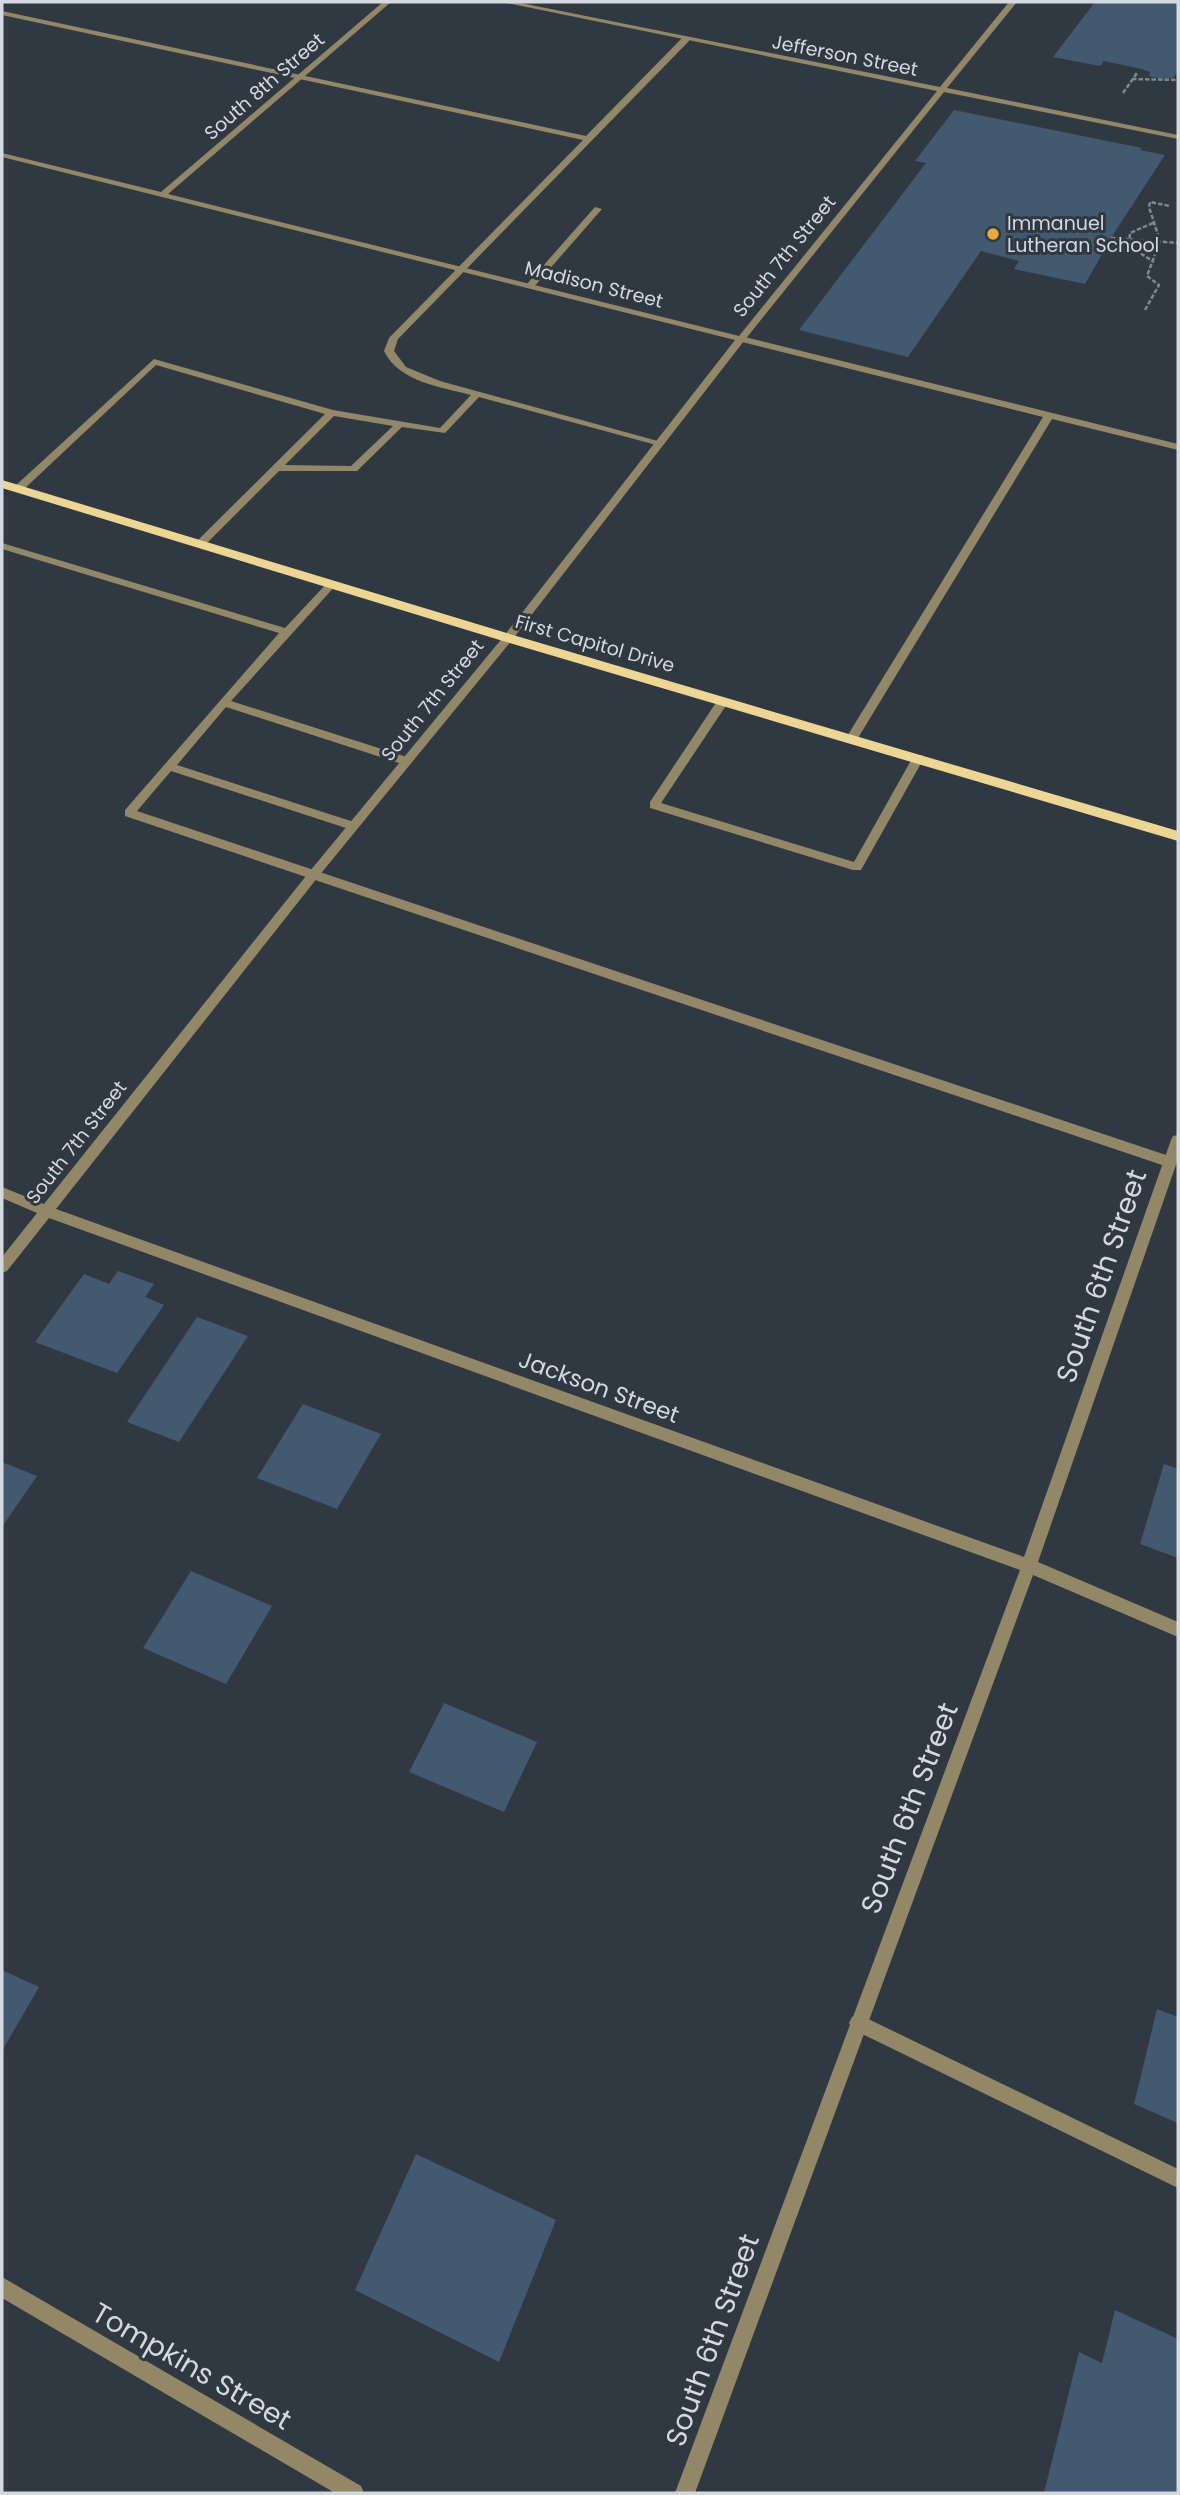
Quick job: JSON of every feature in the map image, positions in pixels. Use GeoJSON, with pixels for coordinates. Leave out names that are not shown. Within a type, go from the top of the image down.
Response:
{"type":"FeatureCollection","features":[{"type":"Feature","properties":{"kind":"main road","name":"First Capitol Drive"},"geometry":{"type":"LineString","coordinates":[[2,484],[508,638],[1178,836]]}},
{"type":"Feature","properties":{"kind":"street","name":"South 8th Street"},"geometry":{"type":"LineString","coordinates":[[162,195],[387,2]]}},
{"type":"Feature","properties":{"kind":"street","name":"Jefferson Street"},"geometry":{"type":"LineString","coordinates":[[506,2],[1178,137]]}},
{"type":"Feature","properties":{"kind":"street","name":"South 7th Street"},"geometry":{"type":"LineString","coordinates":[[2,1268],[314,874],[508,638],[741,338],[1013,2]]}},
{"type":"Feature","properties":{"kind":"street"},"geometry":{"type":"LineString","coordinates":[[2,13],[588,139]]}},
{"type":"Feature","properties":{"kind":"street"},"geometry":{"type":"LineString","coordinates":[[660,443],[406,372],[392,360],[389,351],[394,338],[687,38]]}},
{"type":"Feature","properties":{"kind":"street","name":"Madison Street"},"geometry":{"type":"LineString","coordinates":[[2,155],[1178,447]]}},
{"type":"Feature","properties":{"kind":"street"},"geometry":{"type":"LineString","coordinates":[[530,286],[598,209]]}},
{"type":"Feature","properties":{"kind":"street"},"geometry":{"type":"LineString","coordinates":[[18,489],[154,362],[332,413],[442,431],[477,394]]}},
{"type":"Feature","properties":{"kind":"street"},"geometry":{"type":"LineString","coordinates":[[200,544],[332,413]]}},
{"type":"Feature","properties":{"kind":"street"},"geometry":{"type":"LineString","coordinates":[[852,738],[1049,415]]}},
{"type":"Feature","properties":{"kind":"street"},"geometry":{"type":"LineString","coordinates":[[277,468],[354,469],[400,424]]}},
{"type":"Feature","properties":{"kind":"street"},"geometry":{"type":"LineString","coordinates":[[2,546],[287,632]]}},
{"type":"Feature","properties":{"kind":"street"},"geometry":{"type":"LineString","coordinates":[[332,584],[129,813],[1170,1162]]}},
{"type":"Feature","properties":{"kind":"street"},"geometry":{"type":"LineString","coordinates":[[723,701],[654,805],[857,867],[918,758]]}},
{"type":"Feature","properties":{"kind":"street"},"geometry":{"type":"LineString","coordinates":[[226,704],[406,761]]}},
{"type":"Feature","properties":{"kind":"street"},"geometry":{"type":"LineString","coordinates":[[169,766],[353,826]]}},
{"type":"Feature","properties":{"kind":"street","name":"South 6th Street"},"geometry":{"type":"LineString","coordinates":[[685,2493],[1029,1566],[1178,1140]]}},
{"type":"Feature","properties":{"kind":"street","name":"Jackson Street"},"geometry":{"type":"LineString","coordinates":[[2,1192],[45,1211],[1029,1566],[1178,1630]]}},
{"type":"Feature","properties":{"kind":"street"},"geometry":{"type":"LineString","coordinates":[[858,2023],[1178,2179]]}},
{"type":"Feature","properties":{"kind":"street","name":"Tompkins Street"},"geometry":{"type":"LineString","coordinates":[[2,2287],[354,2493]]}},
{"type":"Feature","properties":{"kind":"path"},"geometry":{"type":"LineString","coordinates":[[1132,79],[1178,80]]}},
{"type":"Feature","properties":{"kind":"path"},"geometry":{"type":"LineString","coordinates":[[1145,310],[1159,285],[1147,276],[1159,254],[1157,228],[1148,217],[1150,202],[1170,206]]}},
{"type":"Feature","properties":{"kind":"path"},"geometry":{"type":"LineString","coordinates":[[1153,223],[1133,230],[1130,233],[1129,246],[1154,262]]}},
{"type":"Feature","properties":{"kind":"path"},"geometry":{"type":"LineString","coordinates":[[1111,239],[1178,243]]}},
{"type":"Feature","properties":{"kind":"building"},"geometry":{"type":"Polygon","coordinates":[[[1095,2],[1178,2],[1178,72],[1173,78],[1161,79],[1149,76],[1150,72],[1142,69],[1104,61],[1100,66],[1053,57],[1095,2]]]}},
{"type":"Feature","properties":{"kind":"building","name":"Immanuel Lutheran School"},"geometry":{"type":"Polygon","coordinates":[[[954,110],[1165,155],[1116,230],[1085,284],[1014,269],[1019,261],[981,251],[908,357],[799,330],[926,163],[915,161],[954,110]]]}},
{"type":"Feature","properties":{"kind":"building"},"geometry":{"type":"Polygon","coordinates":[[[118,1271],[154,1284],[145,1297],[164,1305],[117,1373],[35,1342],[84,1274],[109,1284],[118,1271]]]}},
{"type":"Feature","properties":{"kind":"building"},"geometry":{"type":"Polygon","coordinates":[[[197,1317],[248,1336],[179,1442],[127,1422],[197,1317]]]}},
{"type":"Feature","properties":{"kind":"building"},"geometry":{"type":"Polygon","coordinates":[[[303,1404],[381,1434],[337,1509],[257,1478],[303,1404]]]}},
{"type":"Feature","properties":{"kind":"building"},"geometry":{"type":"Polygon","coordinates":[[[2,1462],[37,1476],[2,1527],[2,1462]]]}},
{"type":"Feature","properties":{"kind":"building"},"geometry":{"type":"Polygon","coordinates":[[[1164,1464],[1178,1469],[1178,1558],[1140,1544],[1164,1464]]]}},
{"type":"Feature","properties":{"kind":"building"},"geometry":{"type":"Polygon","coordinates":[[[191,1571],[272,1606],[226,1684],[143,1648],[191,1571]]]}},
{"type":"Feature","properties":{"kind":"building"},"geometry":{"type":"Polygon","coordinates":[[[444,1703],[537,1742],[504,1812],[409,1772],[444,1703]]]}},
{"type":"Feature","properties":{"kind":"building"},"geometry":{"type":"Polygon","coordinates":[[[2,1970],[39,1987],[2,2051],[2,1970]]]}},
{"type":"Feature","properties":{"kind":"building"},"geometry":{"type":"Polygon","coordinates":[[[1157,2009],[1178,2017],[1178,2123],[1134,2104],[1157,2009]]]}},
{"type":"Feature","properties":{"kind":"building"},"geometry":{"type":"Polygon","coordinates":[[[416,2154],[556,2220],[499,2362],[355,2290],[416,2154]]]}},
{"type":"Feature","properties":{"kind":"building"},"geometry":{"type":"Polygon","coordinates":[[[1115,2310],[1178,2339],[1178,2493],[1044,2493],[1079,2352],[1102,2363],[1115,2310]]]}},
{"type":"Feature","properties":{"kind":"place","name":"Immanuel Lutheran School"},"geometry":{"type":"Point","coordinates":[993,234]}}]}
